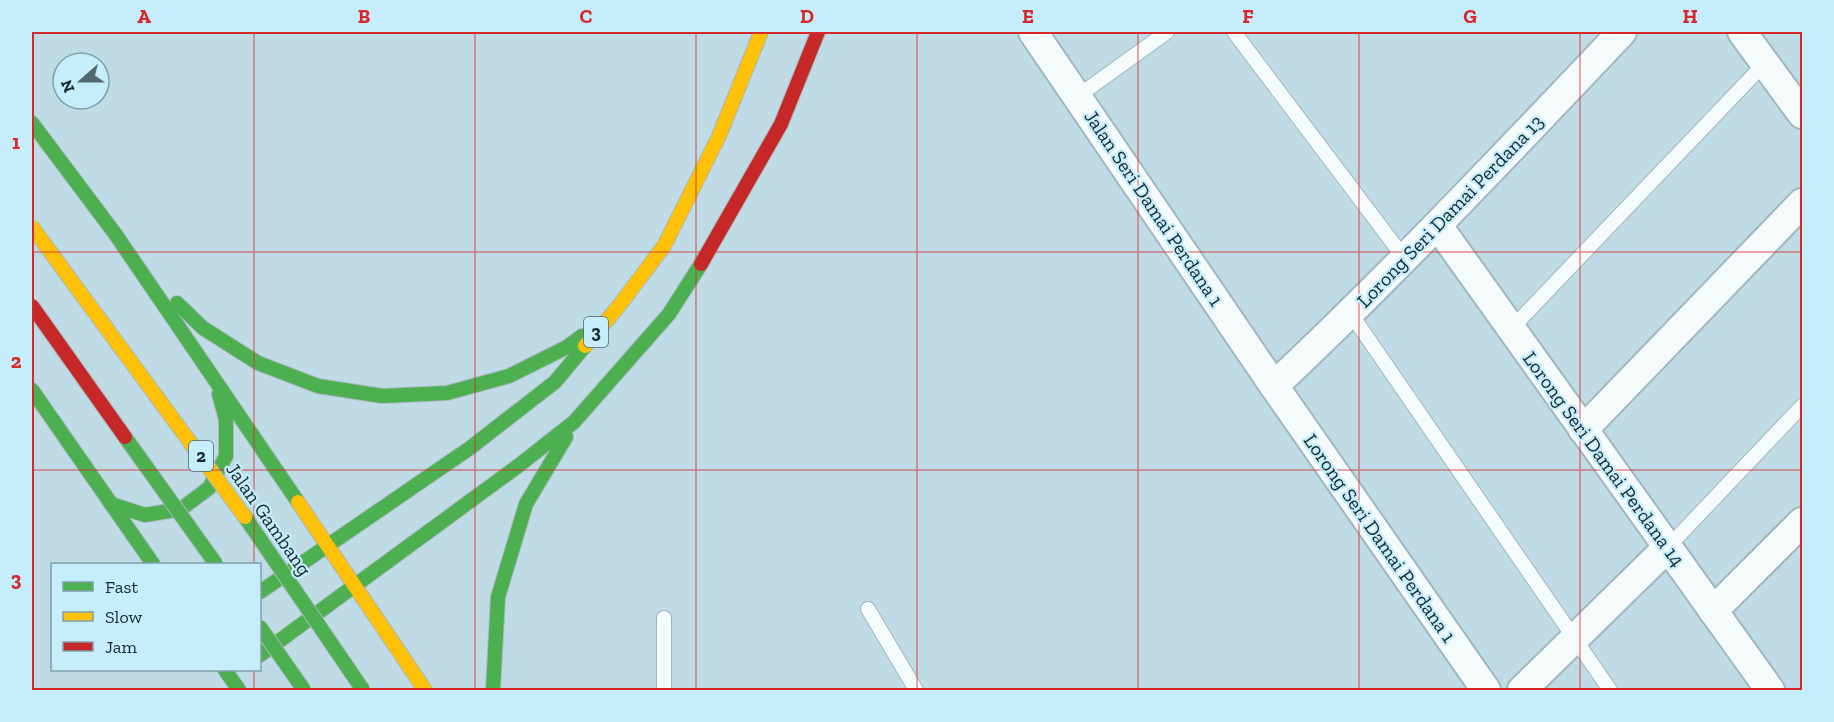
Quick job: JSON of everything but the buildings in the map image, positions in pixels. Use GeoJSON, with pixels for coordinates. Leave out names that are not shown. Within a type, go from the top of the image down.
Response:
{"type":"FeatureCollection","features":[{"type":"Feature","properties":{"kind":"highway","name":"3"},"geometry":{"type":"LineString","coordinates":[[261,591],[470,448],[555,382],[618,307],[664,246],[719,136],[761,32]]}},
{"type":"Feature","properties":{"kind":"highway","name":"3"},"geometry":{"type":"LineString","coordinates":[[261,654],[574,422],[669,314],[709,251],[781,124],[818,32]]}},
{"type":"Feature","properties":{"kind":"highway"},"geometry":{"type":"LineString","coordinates":[[32,123],[116,235],[425,690]]}},
{"type":"Feature","properties":{"kind":"highway","name":"Jalan Gambang"},"geometry":{"type":"LineString","coordinates":[[32,227],[223,485],[363,690]]}},
{"type":"Feature","properties":{"kind":"highway"},"geometry":{"type":"LineString","coordinates":[[116,235],[156,283],[203,328],[258,363],[318,386],[382,396],[447,393],[509,376],[567,347],[618,307]]}},
{"type":"Feature","properties":{"kind":"highway"},"geometry":{"type":"LineString","coordinates":[[32,306],[215,563]]}},
{"type":"Feature","properties":{"kind":"highway"},"geometry":{"type":"LineString","coordinates":[[111,504],[145,515],[181,509],[209,488],[226,456],[226,420],[216,383]]}},
{"type":"Feature","properties":{"kind":"highway"},"geometry":{"type":"LineString","coordinates":[[32,390],[152,563]]}},
{"type":"Feature","properties":{"kind":"highway"},"geometry":{"type":"LineString","coordinates":[[493,690],[498,597],[522,515],[526,504],[574,422]]}},
{"type":"Feature","properties":{"kind":"highway"},"geometry":{"type":"LineString","coordinates":[[261,628],[304,690]]}},
{"type":"Feature","properties":{"kind":"highway"},"geometry":{"type":"LineString","coordinates":[[231,672],[239,690]]}},
{"type":"Feature","properties":{"kind":"street","name":"Jalan Seri Damai Perdana 1"},"geometry":{"type":"LineString","coordinates":[[1033,32],[1274,386]]}},
{"type":"Feature","properties":{"kind":"street","name":"Lorong Seri Damai Perdana 13"},"geometry":{"type":"LineString","coordinates":[[1274,386],[1351,314],[1438,226],[1622,32]]}},
{"type":"Feature","properties":{"kind":"street"},"geometry":{"type":"LineString","coordinates":[[1742,32],[1803,114]]}},
{"type":"Feature","properties":{"kind":"street"},"geometry":{"type":"LineString","coordinates":[[1583,430],[1803,203]]}},
{"type":"Feature","properties":{"kind":"street","name":"Lorong Seri Damai Perdana 14"},"geometry":{"type":"LineString","coordinates":[[1438,226],[1770,690]]}},
{"type":"Feature","properties":{"kind":"street","name":"Lorong Seri Damai Perdana 1"},"geometry":{"type":"LineString","coordinates":[[1274,386],[1486,690]]}},
{"type":"Feature","properties":{"kind":"street"},"geometry":{"type":"LineString","coordinates":[[1713,611],[1803,522]]}},
{"type":"Feature","properties":{"kind":"street"},"geometry":{"type":"LineString","coordinates":[[1522,690],[1668,547]]}},
{"type":"Feature","properties":{"kind":"lane"},"geometry":{"type":"LineString","coordinates":[[1078,96],[1167,32]]}},
{"type":"Feature","properties":{"kind":"lane"},"geometry":{"type":"LineString","coordinates":[[1234,32],[1405,259]]}},
{"type":"Feature","properties":{"kind":"lane"},"geometry":{"type":"LineString","coordinates":[[1511,329],[1765,63]]}},
{"type":"Feature","properties":{"kind":"lane"},"geometry":{"type":"LineString","coordinates":[[1351,314],[1610,690]]}},
{"type":"Feature","properties":{"kind":"lane"},"geometry":{"type":"LineString","coordinates":[[1668,547],[1803,406]]}},
{"type":"Feature","properties":{"kind":"lane"},"geometry":{"type":"LineString","coordinates":[[867,609],[916,690]]}},
{"type":"Feature","properties":{"kind":"lane"},"geometry":{"type":"LineString","coordinates":[[664,618],[664,690]]}},
{"type":"Feature","properties":{"kind":"traffic: fast"},"geometry":{"type":"LineString","coordinates":[[32,123],[116,235],[298,502]]}},
{"type":"Feature","properties":{"kind":"traffic: fast"},"geometry":{"type":"LineString","coordinates":[[261,654],[518,466],[574,422],[669,314],[701,264]]}},
{"type":"Feature","properties":{"kind":"traffic: fast"},"geometry":{"type":"LineString","coordinates":[[177,303],[203,328],[258,363],[318,386],[382,396],[447,393],[509,376],[567,347],[582,336]]}},
{"type":"Feature","properties":{"kind":"traffic: fast"},"geometry":{"type":"LineString","coordinates":[[261,591],[470,448],[555,382],[585,346]]}},
{"type":"Feature","properties":{"kind":"traffic: fast"},"geometry":{"type":"LineString","coordinates":[[32,390],[152,563]]}},
{"type":"Feature","properties":{"kind":"traffic: fast"},"geometry":{"type":"LineString","coordinates":[[111,504],[145,515],[181,509],[209,488],[226,456],[226,420],[219,394]]}},
{"type":"Feature","properties":{"kind":"traffic: fast"},"geometry":{"type":"LineString","coordinates":[[125,437],[215,563]]}},
{"type":"Feature","properties":{"kind":"traffic: fast"},"geometry":{"type":"LineString","coordinates":[[493,690],[498,597],[526,504],[566,437]]}},
{"type":"Feature","properties":{"kind":"traffic: fast"},"geometry":{"type":"LineString","coordinates":[[245,517],[363,690]]}},
{"type":"Feature","properties":{"kind":"traffic: fast"},"geometry":{"type":"LineString","coordinates":[[261,628],[304,690]]}},
{"type":"Feature","properties":{"kind":"traffic: fast"},"geometry":{"type":"LineString","coordinates":[[226,671],[239,690]]}},
{"type":"Feature","properties":{"kind":"traffic: slow"},"geometry":{"type":"LineString","coordinates":[[585,346],[664,246],[719,136],[761,32]]}},
{"type":"Feature","properties":{"kind":"traffic: slow"},"geometry":{"type":"LineString","coordinates":[[32,227],[245,517]]}},
{"type":"Feature","properties":{"kind":"traffic: slow"},"geometry":{"type":"LineString","coordinates":[[298,502],[425,690]]}},
{"type":"Feature","properties":{"kind":"traffic: jam"},"geometry":{"type":"LineString","coordinates":[[701,264],[781,124],[818,32]]}},
{"type":"Feature","properties":{"kind":"traffic: jam"},"geometry":{"type":"LineString","coordinates":[[32,306],[125,437]]}}]}
